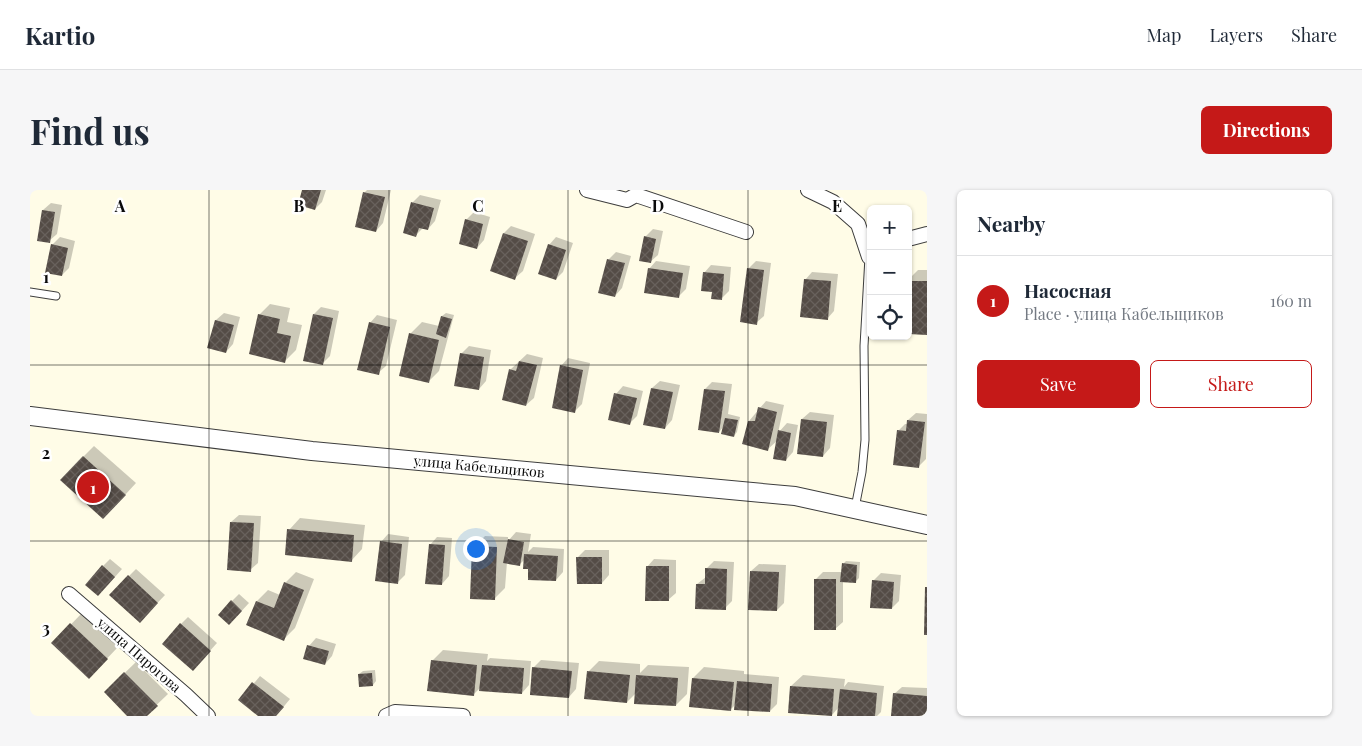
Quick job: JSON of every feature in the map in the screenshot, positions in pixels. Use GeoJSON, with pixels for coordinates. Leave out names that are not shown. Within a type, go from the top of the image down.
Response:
{"type":"FeatureCollection","features":[{"type":"Feature","properties":{"kind":"street"},"geometry":{"type":"LineString","coordinates":[[587,190],[627,200],[642,193],[746,232]]}},
{"type":"Feature","properties":{"kind":"street"},"geometry":{"type":"LineString","coordinates":[[808,190],[833,202],[858,224],[868,250]]}},
{"type":"Feature","properties":{"kind":"street"},"geometry":{"type":"LineString","coordinates":[[912,238],[927,234]]}},
{"type":"Feature","properties":{"kind":"street","name":"улица Кабельщиков"},"geometry":{"type":"LineString","coordinates":[[30,416],[312,451],[795,496],[927,525]]}},
{"type":"Feature","properties":{"kind":"street","name":"улица Пирогова"},"geometry":{"type":"LineString","coordinates":[[69,594],[208,716]]}},
{"type":"Feature","properties":{"kind":"street"},"geometry":{"type":"LineString","coordinates":[[391,714],[463,716]]}},
{"type":"Feature","properties":{"kind":"lane"},"geometry":{"type":"LineString","coordinates":[[30,292],[56,296]]}},
{"type":"Feature","properties":{"kind":"lane"},"geometry":{"type":"LineString","coordinates":[[854,509],[862,472],[865,440],[864,346],[867,295]]}},
{"type":"Feature","properties":{"kind":"building"},"geometry":{"type":"Polygon","coordinates":[[[302,190],[321,190],[315,210],[298,205],[302,190]]]}},
{"type":"Feature","properties":{"kind":"building"},"geometry":{"type":"Polygon","coordinates":[[[363,192],[385,197],[376,232],[355,227],[363,192]]]}},
{"type":"Feature","properties":{"kind":"building"},"geometry":{"type":"Polygon","coordinates":[[[411,202],[434,208],[428,230],[419,228],[416,237],[403,233],[411,202]]]}},
{"type":"Feature","properties":{"kind":"building"},"geometry":{"type":"Polygon","coordinates":[[[42,210],[55,212],[50,243],[37,241],[42,210]]]}},
{"type":"Feature","properties":{"kind":"building"},"geometry":{"type":"Polygon","coordinates":[[[465,219],[483,224],[477,249],[459,244],[465,219]]]}},
{"type":"Feature","properties":{"kind":"building"},"geometry":{"type":"Polygon","coordinates":[[[503,233],[528,241],[515,280],[490,271],[503,233]]]}},
{"type":"Feature","properties":{"kind":"building"},"geometry":{"type":"Polygon","coordinates":[[[644,236],[656,239],[651,263],[639,261],[644,236]]]}},
{"type":"Feature","properties":{"kind":"building"},"geometry":{"type":"Polygon","coordinates":[[[51,244],[68,248],[62,276],[45,273],[51,244]]]}},
{"type":"Feature","properties":{"kind":"building"},"geometry":{"type":"Polygon","coordinates":[[[548,244],[566,250],[556,280],[538,274],[548,244]]]}},
{"type":"Feature","properties":{"kind":"building"},"geometry":{"type":"Polygon","coordinates":[[[607,259],[625,263],[615,297],[598,293],[607,259]]]}},
{"type":"Feature","properties":{"kind":"building"},"geometry":{"type":"Polygon","coordinates":[[[648,268],[683,273],[679,298],[644,293],[648,268]]]}},
{"type":"Feature","properties":{"kind":"building"},"geometry":{"type":"Polygon","coordinates":[[[747,268],[764,270],[757,325],[740,322],[747,268]]]}},
{"type":"Feature","properties":{"kind":"building"},"geometry":{"type":"Polygon","coordinates":[[[703,272],[724,274],[722,300],[711,299],[712,292],[701,291],[703,272]]]}},
{"type":"Feature","properties":{"kind":"building"},"geometry":{"type":"Polygon","coordinates":[[[804,279],[831,281],[828,320],[800,317],[804,279]]]}},
{"type":"Feature","properties":{"kind":"building"},"geometry":{"type":"Polygon","coordinates":[[[912,281],[927,281],[927,335],[912,334],[912,281]]]}},
{"type":"Feature","properties":{"kind":"building"},"geometry":{"type":"Polygon","coordinates":[[[258,314],[280,319],[277,333],[291,336],[285,363],[249,354],[258,314]]]}},
{"type":"Feature","properties":{"kind":"building"},"geometry":{"type":"Polygon","coordinates":[[[313,314],[333,318],[323,365],[303,361],[313,314]]]}},
{"type":"Feature","properties":{"kind":"building"},"geometry":{"type":"Polygon","coordinates":[[[441,316],[452,319],[446,338],[436,334],[441,316]]]}},
{"type":"Feature","properties":{"kind":"building"},"geometry":{"type":"Polygon","coordinates":[[[215,320],[234,325],[226,353],[207,348],[215,320]]]}},
{"type":"Feature","properties":{"kind":"building"},"geometry":{"type":"Polygon","coordinates":[[[369,322],[390,327],[379,375],[357,370],[369,322]]]}},
{"type":"Feature","properties":{"kind":"building"},"geometry":{"type":"Polygon","coordinates":[[[409,333],[439,340],[429,383],[399,376],[409,333]]]}},
{"type":"Feature","properties":{"kind":"building"},"geometry":{"type":"Polygon","coordinates":[[[460,353],[484,357],[479,390],[454,386],[460,353]]]}},
{"type":"Feature","properties":{"kind":"building"},"geometry":{"type":"Polygon","coordinates":[[[519,361],[537,365],[526,406],[502,400],[509,369],[516,371],[519,361]]]}},
{"type":"Feature","properties":{"kind":"building"},"geometry":{"type":"Polygon","coordinates":[[[560,365],[583,370],[575,413],[552,408],[560,365]]]}},
{"type":"Feature","properties":{"kind":"building"},"geometry":{"type":"Polygon","coordinates":[[[651,388],[673,392],[665,429],[643,425],[651,388]]]}},
{"type":"Feature","properties":{"kind":"building"},"geometry":{"type":"Polygon","coordinates":[[[704,389],[725,391],[719,433],[698,430],[704,389]]]}},
{"type":"Feature","properties":{"kind":"building"},"geometry":{"type":"Polygon","coordinates":[[[614,393],[637,398],[630,425],[608,420],[614,393]]]}},
{"type":"Feature","properties":{"kind":"building"},"geometry":{"type":"Polygon","coordinates":[[[758,407],[777,412],[768,451],[742,444],[748,421],[755,421],[758,407]]]}},
{"type":"Feature","properties":{"kind":"building"},"geometry":{"type":"Polygon","coordinates":[[[725,418],[738,420],[734,437],[721,434],[725,418]]]}},
{"type":"Feature","properties":{"kind":"building"},"geometry":{"type":"Polygon","coordinates":[[[801,419],[827,422],[823,457],[797,454],[801,419]]]}},
{"type":"Feature","properties":{"kind":"building"},"geometry":{"type":"Polygon","coordinates":[[[907,420],[925,422],[919,468],[893,465],[897,430],[906,431],[907,420]]]}},
{"type":"Feature","properties":{"kind":"building"},"geometry":{"type":"Polygon","coordinates":[[[778,430],[791,433],[786,461],[773,459],[778,430]]]}},
{"type":"Feature","properties":{"kind":"building"},"geometry":{"type":"Polygon","coordinates":[[[83,456],[126,495],[103,519],[60,480],[83,456]]]}},
{"type":"Feature","properties":{"kind":"building"},"geometry":{"type":"Polygon","coordinates":[[[230,522],[254,523],[251,572],[227,570],[230,522]]]}},
{"type":"Feature","properties":{"kind":"building"},"geometry":{"type":"Polygon","coordinates":[[[287,529],[354,535],[352,562],[285,555],[287,529]]]}},
{"type":"Feature","properties":{"kind":"building"},"geometry":{"type":"Polygon","coordinates":[[[508,539],[524,542],[520,566],[503,563],[508,539]]]}},
{"type":"Feature","properties":{"kind":"building"},"geometry":{"type":"Polygon","coordinates":[[[380,541],[402,544],[398,584],[375,581],[380,541]]]}},
{"type":"Feature","properties":{"kind":"building"},"geometry":{"type":"Polygon","coordinates":[[[429,544],[445,545],[442,585],[425,584],[429,544]]]}},
{"type":"Feature","properties":{"kind":"building"},"geometry":{"type":"Polygon","coordinates":[[[472,546],[497,547],[495,600],[470,599],[472,546]]]}},
{"type":"Feature","properties":{"kind":"building"},"geometry":{"type":"Polygon","coordinates":[[[524,554],[558,556],[556,581],[528,580],[528,569],[523,569],[524,554]]]}},
{"type":"Feature","properties":{"kind":"building"},"geometry":{"type":"Polygon","coordinates":[[[576,557],[602,557],[602,584],[577,584],[576,557]]]}},
{"type":"Feature","properties":{"kind":"building"},"geometry":{"type":"Polygon","coordinates":[[[842,563],[857,565],[856,583],[840,582],[842,563]]]}},
{"type":"Feature","properties":{"kind":"building"},"geometry":{"type":"Polygon","coordinates":[[[102,565],[115,577],[98,596],[85,585],[102,565]]]}},
{"type":"Feature","properties":{"kind":"building"},"geometry":{"type":"Polygon","coordinates":[[[646,566],[669,566],[669,601],[645,601],[646,566]]]}},
{"type":"Feature","properties":{"kind":"building"},"geometry":{"type":"Polygon","coordinates":[[[705,568],[727,569],[726,610],[695,609],[696,584],[705,584],[705,568]]]}},
{"type":"Feature","properties":{"kind":"building"},"geometry":{"type":"Polygon","coordinates":[[[750,571],[779,572],[777,611],[748,610],[750,571]]]}},
{"type":"Feature","properties":{"kind":"building"},"geometry":{"type":"Polygon","coordinates":[[[128,575],[158,603],[140,623],[109,595],[128,575]]]}},
{"type":"Feature","properties":{"kind":"building"},"geometry":{"type":"Polygon","coordinates":[[[814,579],[836,579],[836,630],[814,630],[814,579]]]}},
{"type":"Feature","properties":{"kind":"building"},"geometry":{"type":"Polygon","coordinates":[[[872,580],[894,582],[892,609],[870,608],[872,580]]]}},
{"type":"Feature","properties":{"kind":"building"},"geometry":{"type":"Polygon","coordinates":[[[284,582],[304,590],[284,641],[246,625],[256,601],[274,608],[284,582]]]}},
{"type":"Feature","properties":{"kind":"building"},"geometry":{"type":"Polygon","coordinates":[[[925,587],[927,587],[927,635],[924,635],[925,587]]]}},
{"type":"Feature","properties":{"kind":"building"},"geometry":{"type":"Polygon","coordinates":[[[231,600],[242,611],[229,625],[218,615],[231,600]]]}},
{"type":"Feature","properties":{"kind":"building"},"geometry":{"type":"Polygon","coordinates":[[[70,623],[108,659],[89,679],[51,643],[70,623]]]}},
{"type":"Feature","properties":{"kind":"building"},"geometry":{"type":"Polygon","coordinates":[[[180,623],[211,651],[193,671],[162,644],[180,623]]]}},
{"type":"Feature","properties":{"kind":"building"},"geometry":{"type":"Polygon","coordinates":[[[307,645],[329,651],[325,665],[303,659],[307,645]]]}},
{"type":"Feature","properties":{"kind":"building"},"geometry":{"type":"Polygon","coordinates":[[[431,660],[477,665],[474,696],[427,691],[431,660]]]}},
{"type":"Feature","properties":{"kind":"building"},"geometry":{"type":"Polygon","coordinates":[[[482,665],[524,668],[522,694],[479,691],[482,665]]]}},
{"type":"Feature","properties":{"kind":"building"},"geometry":{"type":"Polygon","coordinates":[[[532,667],[572,671],[569,698],[530,695],[532,667]]]}},
{"type":"Feature","properties":{"kind":"building"},"geometry":{"type":"Polygon","coordinates":[[[587,671],[630,675],[627,703],[584,699],[587,671]]]}},
{"type":"Feature","properties":{"kind":"building"},"geometry":{"type":"Polygon","coordinates":[[[124,672],[158,706],[147,716],[127,716],[104,692],[124,672]]]}},
{"type":"Feature","properties":{"kind":"building"},"geometry":{"type":"Polygon","coordinates":[[[372,673],[373,686],[359,687],[358,674],[372,673]]]}},
{"type":"Feature","properties":{"kind":"building"},"geometry":{"type":"Polygon","coordinates":[[[636,675],[678,678],[676,706],[634,704],[636,675]]]}},
{"type":"Feature","properties":{"kind":"building"},"geometry":{"type":"Polygon","coordinates":[[[692,678],[734,682],[731,711],[689,707],[692,678]]]}},
{"type":"Feature","properties":{"kind":"building"},"geometry":{"type":"Polygon","coordinates":[[[737,681],[772,684],[770,712],[734,710],[737,681]]]}},
{"type":"Feature","properties":{"kind":"building"},"geometry":{"type":"Polygon","coordinates":[[[252,682],[284,707],[276,716],[258,716],[238,700],[252,682]]]}},
{"type":"Feature","properties":{"kind":"building"},"geometry":{"type":"Polygon","coordinates":[[[790,686],[834,689],[832,716],[788,713],[790,686]]]}},
{"type":"Feature","properties":{"kind":"building"},"geometry":{"type":"Polygon","coordinates":[[[840,689],[877,693],[875,716],[837,716],[840,689]]]}},
{"type":"Feature","properties":{"kind":"building"},"geometry":{"type":"Polygon","coordinates":[[[893,693],[927,696],[927,716],[891,716],[893,693]]]}},
{"type":"Feature","properties":{"kind":"place","name":"Насосная"},"geometry":{"type":"Point","coordinates":[93,487]}}]}
